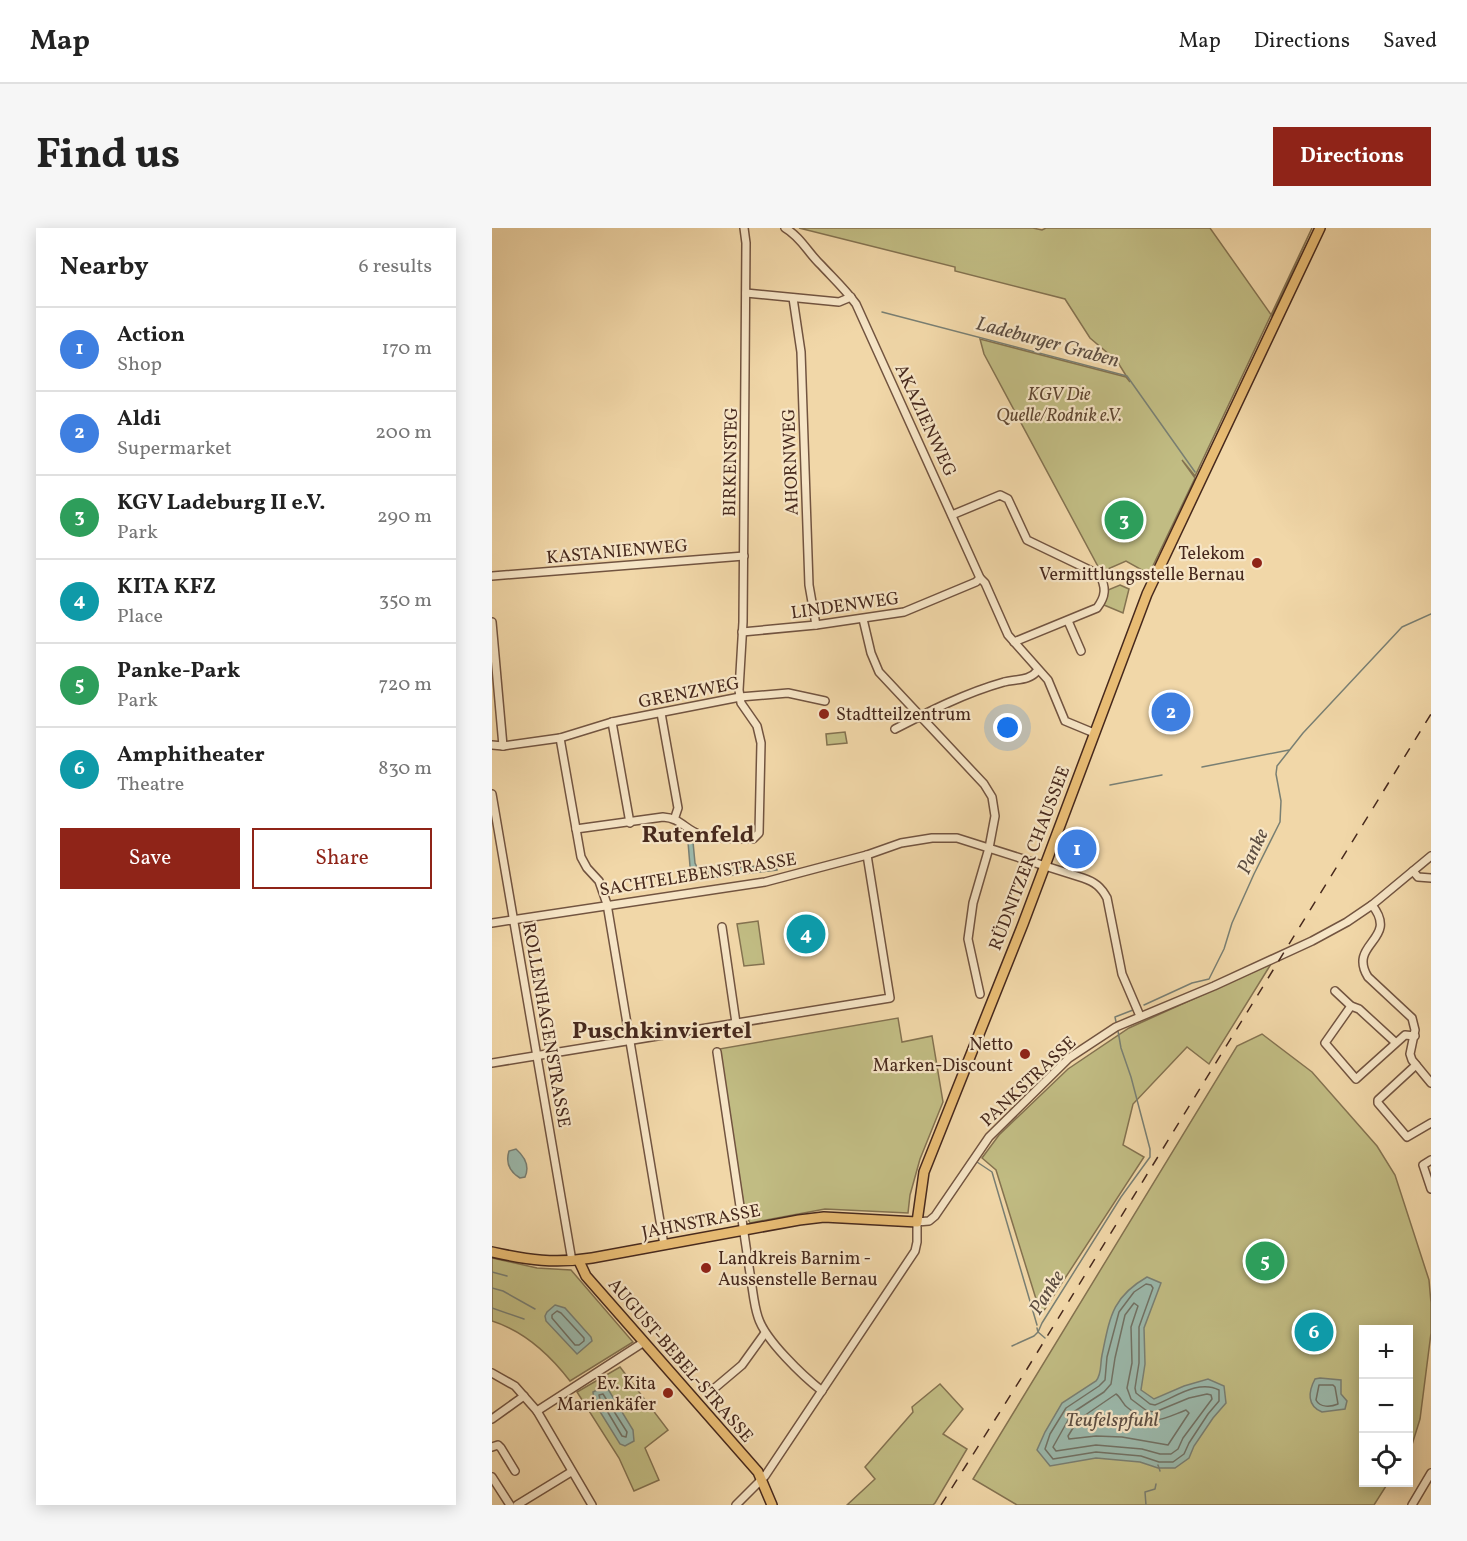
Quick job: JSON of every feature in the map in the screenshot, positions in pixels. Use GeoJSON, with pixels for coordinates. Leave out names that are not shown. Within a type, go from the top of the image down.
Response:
{"type":"FeatureCollection","features":[{"type":"Feature","properties":{"kind":"main road","name":"RÜDNITZER CHAUSSEE"},"geometry":{"type":"LineString","coordinates":[[916,1221],[924,1172],[1045,866],[1147,594],[1320,228]]}},
{"type":"Feature","properties":{"kind":"main road","name":"JAHNSTRASSE"},"geometry":{"type":"LineString","coordinates":[[492,1252],[536,1261],[575,1261],[824,1217],[916,1221]]}},
{"type":"Feature","properties":{"kind":"main road","name":"AUGUST-BEBEL-STRASSE"},"geometry":{"type":"LineString","coordinates":[[575,1261],[758,1473],[772,1505]]}},
{"type":"Feature","properties":{"kind":"street","name":"BIRKENSTEG"},"geometry":{"type":"LineString","coordinates":[[740,697],[744,556],[746,243],[744,228]]}},
{"type":"Feature","properties":{"kind":"street","name":"AKAZIENWEG"},"geometry":{"type":"LineString","coordinates":[[785,228],[798,237],[851,297],[861,314],[1008,635],[1048,680],[1065,721],[1094,734]]}},
{"type":"Feature","properties":{"kind":"street"},"geometry":{"type":"LineString","coordinates":[[746,293],[839,302],[851,297]]}},
{"type":"Feature","properties":{"kind":"street","name":"AHORNWEG"},"geometry":{"type":"LineString","coordinates":[[793,298],[801,352],[809,585],[816,625]]}},
{"type":"Feature","properties":{"kind":"street"},"geometry":{"type":"LineString","coordinates":[[952,515],[1004,495],[1008,498],[1027,540],[1100,575],[1105,588],[1102,602],[1097,608],[1014,642]]}},
{"type":"Feature","properties":{"kind":"street","name":"KASTANIENWEG"},"geometry":{"type":"LineString","coordinates":[[492,576],[744,556]]}},
{"type":"Feature","properties":{"kind":"street","name":"LINDENWEG"},"geometry":{"type":"LineString","coordinates":[[742,632],[816,625],[904,612],[976,582],[980,578]]}},
{"type":"Feature","properties":{"kind":"street"},"geometry":{"type":"LineString","coordinates":[[863,619],[874,663],[888,684],[984,784],[992,797],[995,816],[989,848],[973,903],[968,939],[980,994]]}},
{"type":"Feature","properties":{"kind":"street"},"geometry":{"type":"LineString","coordinates":[[1068,621],[1081,651]]}},
{"type":"Feature","properties":{"kind":"street"},"geometry":{"type":"LineString","coordinates":[[492,622],[503,746]]}},
{"type":"Feature","properties":{"kind":"street"},"geometry":{"type":"LineString","coordinates":[[895,729],[920,715],[964,696],[1034,675],[1038,670]]}},
{"type":"Feature","properties":{"kind":"street","name":"GRENZWEG"},"geometry":{"type":"LineString","coordinates":[[492,746],[560,738],[612,722],[740,697],[788,693],[825,701]]}},
{"type":"Feature","properties":{"kind":"street"},"geometry":{"type":"LineString","coordinates":[[576,829],[663,817],[675,818],[690,830],[709,837],[753,839],[757,836],[759,833],[761,743],[757,726],[744,710],[740,697]]}},
{"type":"Feature","properties":{"kind":"street"},"geometry":{"type":"LineString","coordinates":[[661,713],[678,808],[675,818]]}},
{"type":"Feature","properties":{"kind":"street"},"geometry":{"type":"LineString","coordinates":[[612,722],[630,823]]}},
{"type":"Feature","properties":{"kind":"street"},"geometry":{"type":"LineString","coordinates":[[560,738],[581,857],[599,881],[607,904],[664,1245]]}},
{"type":"Feature","properties":{"kind":"street","name":"ROLLENHAGENSTRASSE"},"geometry":{"type":"LineString","coordinates":[[492,794],[569,1245],[575,1261]]}},
{"type":"Feature","properties":{"kind":"street","name":"SACHTELEBENSTRASSE"},"geometry":{"type":"LineString","coordinates":[[492,923],[758,883],[867,855],[900,843],[932,838],[957,838],[1093,882],[1101,888],[1107,898],[1122,974],[1140,1016]]}},
{"type":"Feature","properties":{"kind":"street"},"geometry":{"type":"LineString","coordinates":[[492,1063],[890,998],[867,855]]}},
{"type":"Feature","properties":{"kind":"street","name":"PANKSTRASSE"},"geometry":{"type":"LineString","coordinates":[[916,1221],[929,1221],[935,1216],[989,1137],[1057,1069],[1096,1040],[1116,1027],[1214,986],[1347,922],[1372,905],[1431,856]]}},
{"type":"Feature","properties":{"kind":"street"},"geometry":{"type":"LineString","coordinates":[[1413,872],[1419,877],[1431,878]]}},
{"type":"Feature","properties":{"kind":"street"},"geometry":{"type":"LineString","coordinates":[[1372,905],[1378,913],[1381,927],[1378,936],[1364,952],[1364,970],[1368,977],[1412,1018],[1415,1025],[1410,1054],[1412,1060],[1431,1083]]}},
{"type":"Feature","properties":{"kind":"street"},"geometry":{"type":"LineString","coordinates":[[722,927],[736,1023]]}},
{"type":"Feature","properties":{"kind":"street"},"geometry":{"type":"LineString","coordinates":[[1335,991],[1351,1006],[1359,1009],[1395,1042]]}},
{"type":"Feature","properties":{"kind":"street"},"geometry":{"type":"LineString","coordinates":[[1351,1006],[1325,1043],[1356,1079],[1395,1042],[1405,1035],[1414,1036]]}},
{"type":"Feature","properties":{"kind":"street"},"geometry":{"type":"LineString","coordinates":[[717,1052],[758,1317],[765,1333],[822,1391]]}},
{"type":"Feature","properties":{"kind":"street"},"geometry":{"type":"LineString","coordinates":[[1416,1065],[1378,1100],[1378,1103],[1407,1137],[1431,1123]]}},
{"type":"Feature","properties":{"kind":"street"},"geometry":{"type":"LineString","coordinates":[[1431,1160],[1423,1165],[1431,1189]]}},
{"type":"Feature","properties":{"kind":"street"},"geometry":{"type":"LineString","coordinates":[[736,1505],[762,1480],[915,1251],[916,1221]]}},
{"type":"Feature","properties":{"kind":"street"},"geometry":{"type":"LineString","coordinates":[[710,1392],[742,1365],[765,1333]]}},
{"type":"Feature","properties":{"kind":"street"},"geometry":{"type":"LineString","coordinates":[[537,1411],[644,1342]]}},
{"type":"Feature","properties":{"kind":"street"},"geometry":{"type":"LineString","coordinates":[[492,1373],[508,1381],[537,1411],[592,1505]]}},
{"type":"Feature","properties":{"kind":"street"},"geometry":{"type":"LineString","coordinates":[[492,1419],[524,1396]]}},
{"type":"Feature","properties":{"kind":"street"},"geometry":{"type":"LineString","coordinates":[[492,1447],[498,1445],[501,1448],[515,1471]]}},
{"type":"Feature","properties":{"kind":"street"},"geometry":{"type":"LineString","coordinates":[[517,1505],[572,1472]]}},
{"type":"Feature","properties":{"kind":"street"},"geometry":{"type":"LineString","coordinates":[[1412,1505],[1431,1473]]}},
{"type":"Feature","properties":{"kind":"street"},"geometry":{"type":"LineString","coordinates":[[492,1477],[510,1505]]}},
{"type":"Feature","properties":{"kind":"green space","name":"KGV Die Quelle/Rodnik e.V."},"geometry":{"type":"Polygon","coordinates":[[[799,228],[1033,228],[1042,230],[1046,228],[1210,228],[1271,315],[1195,476],[1182,460],[1195,478],[1149,574],[1126,561],[1101,572],[984,354],[980,339],[1126,377],[1130,382],[1117,361],[1090,338],[1065,299],[955,271],[955,267],[799,228]]]}},
{"type":"Feature","properties":{"kind":"green space"},"geometry":{"type":"Polygon","coordinates":[[[1312,228],[1272,316],[1271,315],[1312,228]]]}},
{"type":"Feature","properties":{"kind":"green space"},"geometry":{"type":"Polygon","coordinates":[[[1120,585],[1129,589],[1123,613],[1104,605],[1108,590],[1120,585]]]}},
{"type":"Feature","properties":{"kind":"green space"},"geometry":{"type":"Polygon","coordinates":[[[845,732],[847,743],[827,745],[826,734],[845,732]]]}},
{"type":"Feature","properties":{"kind":"green space"},"geometry":{"type":"Polygon","coordinates":[[[758,921],[764,964],[744,966],[737,924],[758,921]]]}},
{"type":"Feature","properties":{"kind":"green space"},"geometry":{"type":"Polygon","coordinates":[[[1271,964],[1209,1064],[1187,1047],[1133,1104],[1123,1145],[1144,1157],[1041,1315],[996,1170],[982,1158],[999,1135],[1068,1069],[1129,1028],[1271,964]]]}},
{"type":"Feature","properties":{"kind":"green space"},"geometry":{"type":"Polygon","coordinates":[[[898,1018],[902,1042],[932,1036],[943,1102],[920,1159],[910,1195],[908,1213],[825,1209],[750,1223],[745,1213],[719,1049],[898,1018]]]}},
{"type":"Feature","properties":{"kind":"green space"},"geometry":{"type":"Polygon","coordinates":[[[1262,1034],[1312,1072],[1377,1146],[1395,1175],[1429,1280],[1431,1303],[1431,1333],[1420,1419],[1413,1442],[1413,1325],[1359,1325],[1359,1487],[1385,1487],[1374,1505],[1017,1505],[973,1479],[1237,1046],[1262,1034]]]}},
{"type":"Feature","properties":{"kind":"green space"},"geometry":{"type":"Polygon","coordinates":[[[492,1258],[537,1268],[571,1270],[633,1342],[570,1381],[536,1345],[504,1325],[492,1321],[492,1258]]]}},
{"type":"Feature","properties":{"kind":"green space"},"geometry":{"type":"Polygon","coordinates":[[[620,1367],[668,1430],[645,1448],[659,1480],[634,1491],[619,1458],[577,1392],[620,1367]]]}},
{"type":"Feature","properties":{"kind":"green space"},"geometry":{"type":"Polygon","coordinates":[[[940,1384],[963,1409],[943,1434],[967,1449],[935,1503],[933,1505],[847,1505],[875,1479],[865,1467],[913,1412],[912,1407],[940,1384]]]}},
{"type":"Feature","properties":{"kind":"water"},"geometry":{"type":"Polygon","coordinates":[[[690,840],[693,842],[697,867],[717,869],[770,865],[777,866],[777,870],[694,880],[690,866],[688,842],[690,840]]]}},
{"type":"Feature","properties":{"kind":"water"},"geometry":{"type":"Polygon","coordinates":[[[516,1149],[526,1162],[525,1177],[516,1176],[508,1164],[509,1151],[516,1149]]]}},
{"type":"Feature","properties":{"kind":"water","name":"Teufelspfuhl"},"geometry":{"type":"Polygon","coordinates":[[[1147,1277],[1161,1283],[1144,1328],[1145,1364],[1141,1390],[1154,1399],[1208,1379],[1224,1386],[1226,1403],[1194,1446],[1189,1458],[1175,1468],[1158,1468],[1140,1462],[1096,1458],[1050,1466],[1037,1450],[1045,1432],[1062,1403],[1098,1378],[1107,1330],[1114,1309],[1126,1292],[1147,1277]]]}},
{"type":"Feature","properties":{"kind":"water"},"geometry":{"type":"Polygon","coordinates":[[[555,1305],[565,1308],[591,1337],[592,1341],[577,1354],[546,1321],[547,1312],[555,1305]]]}},
{"type":"Feature","properties":{"kind":"water"},"geometry":{"type":"Polygon","coordinates":[[[1315,1379],[1341,1380],[1341,1394],[1347,1401],[1345,1409],[1322,1412],[1314,1406],[1310,1398],[1311,1389],[1315,1379]]]}},
{"type":"Feature","properties":{"kind":"water"},"geometry":{"type":"Polygon","coordinates":[[[603,1387],[608,1389],[633,1430],[634,1441],[625,1446],[620,1444],[594,1402],[593,1392],[603,1387]]]}},
{"type":"Feature","properties":{"kind":"waterway","name":"Ladeburger Graben"},"geometry":{"type":"LineString","coordinates":[[882,312],[1127,376],[1195,472]]}},
{"type":"Feature","properties":{"kind":"waterway","name":"Panke"},"geometry":{"type":"LineString","coordinates":[[1144,1005],[1192,983],[1209,979],[1224,949],[1232,923],[1254,874],[1280,822],[1281,801],[1276,774],[1277,766],[1303,733],[1402,627],[1431,614]]}},
{"type":"Feature","properties":{"kind":"waterway"},"geometry":{"type":"LineString","coordinates":[[1202,767],[1289,750]]}},
{"type":"Feature","properties":{"kind":"waterway"},"geometry":{"type":"LineString","coordinates":[[1110,785],[1162,775]]}},
{"type":"Feature","properties":{"kind":"waterway","name":"Panke"},"geometry":{"type":"LineString","coordinates":[[1116,1022],[1115,1017],[1133,1010]]}},
{"type":"Feature","properties":{"kind":"waterway","name":"Panke"},"geometry":{"type":"LineString","coordinates":[[1045,1338],[1038,1332],[1042,1323],[1121,1197],[1150,1157],[1150,1149],[1118,1031]]}},
{"type":"Feature","properties":{"kind":"waterway"},"geometry":{"type":"LineString","coordinates":[[977,1162],[992,1172],[1037,1325]]}},
{"type":"Feature","properties":{"kind":"waterway"},"geometry":{"type":"LineString","coordinates":[[492,1272],[507,1276]]}},
{"type":"Feature","properties":{"kind":"waterway"},"geometry":{"type":"LineString","coordinates":[[492,1288],[503,1291],[535,1309]]}},
{"type":"Feature","properties":{"kind":"waterway"},"geometry":{"type":"LineString","coordinates":[[492,1308],[524,1319]]}},
{"type":"Feature","properties":{"kind":"waterway"},"geometry":{"type":"LineString","coordinates":[[1012,1346],[1034,1336],[1038,1332],[1037,1328]]}},
{"type":"Feature","properties":{"kind":"waterway","name":"Panke"},"geometry":{"type":"LineString","coordinates":[[1158,1465],[1160,1471]]}},
{"type":"Feature","properties":{"kind":"waterway","name":"Panke"},"geometry":{"type":"LineString","coordinates":[[1146,1505],[1145,1492],[1155,1489],[1156,1484]]}},
{"type":"Feature","properties":{"kind":"railway"},"geometry":{"type":"LineString","coordinates":[[941,1505],[1431,714]]}},
{"type":"Feature","properties":{"kind":"place","name":"KGV Ladeburg II e.V."},"geometry":{"type":"Point","coordinates":[1124,520]}},
{"type":"Feature","properties":{"kind":"place","name":"Telekom Vermittlungsstelle Bernau"},"geometry":{"type":"Point","coordinates":[1257,563]}},
{"type":"Feature","properties":{"kind":"place","name":"Aldi"},"geometry":{"type":"Point","coordinates":[1171,712]}},
{"type":"Feature","properties":{"kind":"place","name":"Stadtteilzentrum"},"geometry":{"type":"Point","coordinates":[824,714]}},
{"type":"Feature","properties":{"kind":"place","name":"Action"},"geometry":{"type":"Point","coordinates":[1077,849]}},
{"type":"Feature","properties":{"kind":"place","name":"KITA KFZ"},"geometry":{"type":"Point","coordinates":[806,934]}},
{"type":"Feature","properties":{"kind":"place","name":"Netto Marken-Discount"},"geometry":{"type":"Point","coordinates":[1025,1054]}},
{"type":"Feature","properties":{"kind":"place","name":"Panke-Park"},"geometry":{"type":"Point","coordinates":[1265,1261]}},
{"type":"Feature","properties":{"kind":"place","name":"Landkreis Barnim - Aussenstelle Bernau"},"geometry":{"type":"Point","coordinates":[706,1268]}},
{"type":"Feature","properties":{"kind":"place","name":"Amphitheater"},"geometry":{"type":"Point","coordinates":[1314,1332]}},
{"type":"Feature","properties":{"kind":"place","name":"Ev. Kita Marienkäfer"},"geometry":{"type":"Point","coordinates":[668,1393]}},
{"type":"Feature","properties":{"kind":"district","name":"Rutenfeld"},"geometry":{"type":"Point","coordinates":[698,834]}},
{"type":"Feature","properties":{"kind":"district","name":"Puschkinviertel"},"geometry":{"type":"Point","coordinates":[662,1030]}}]}
